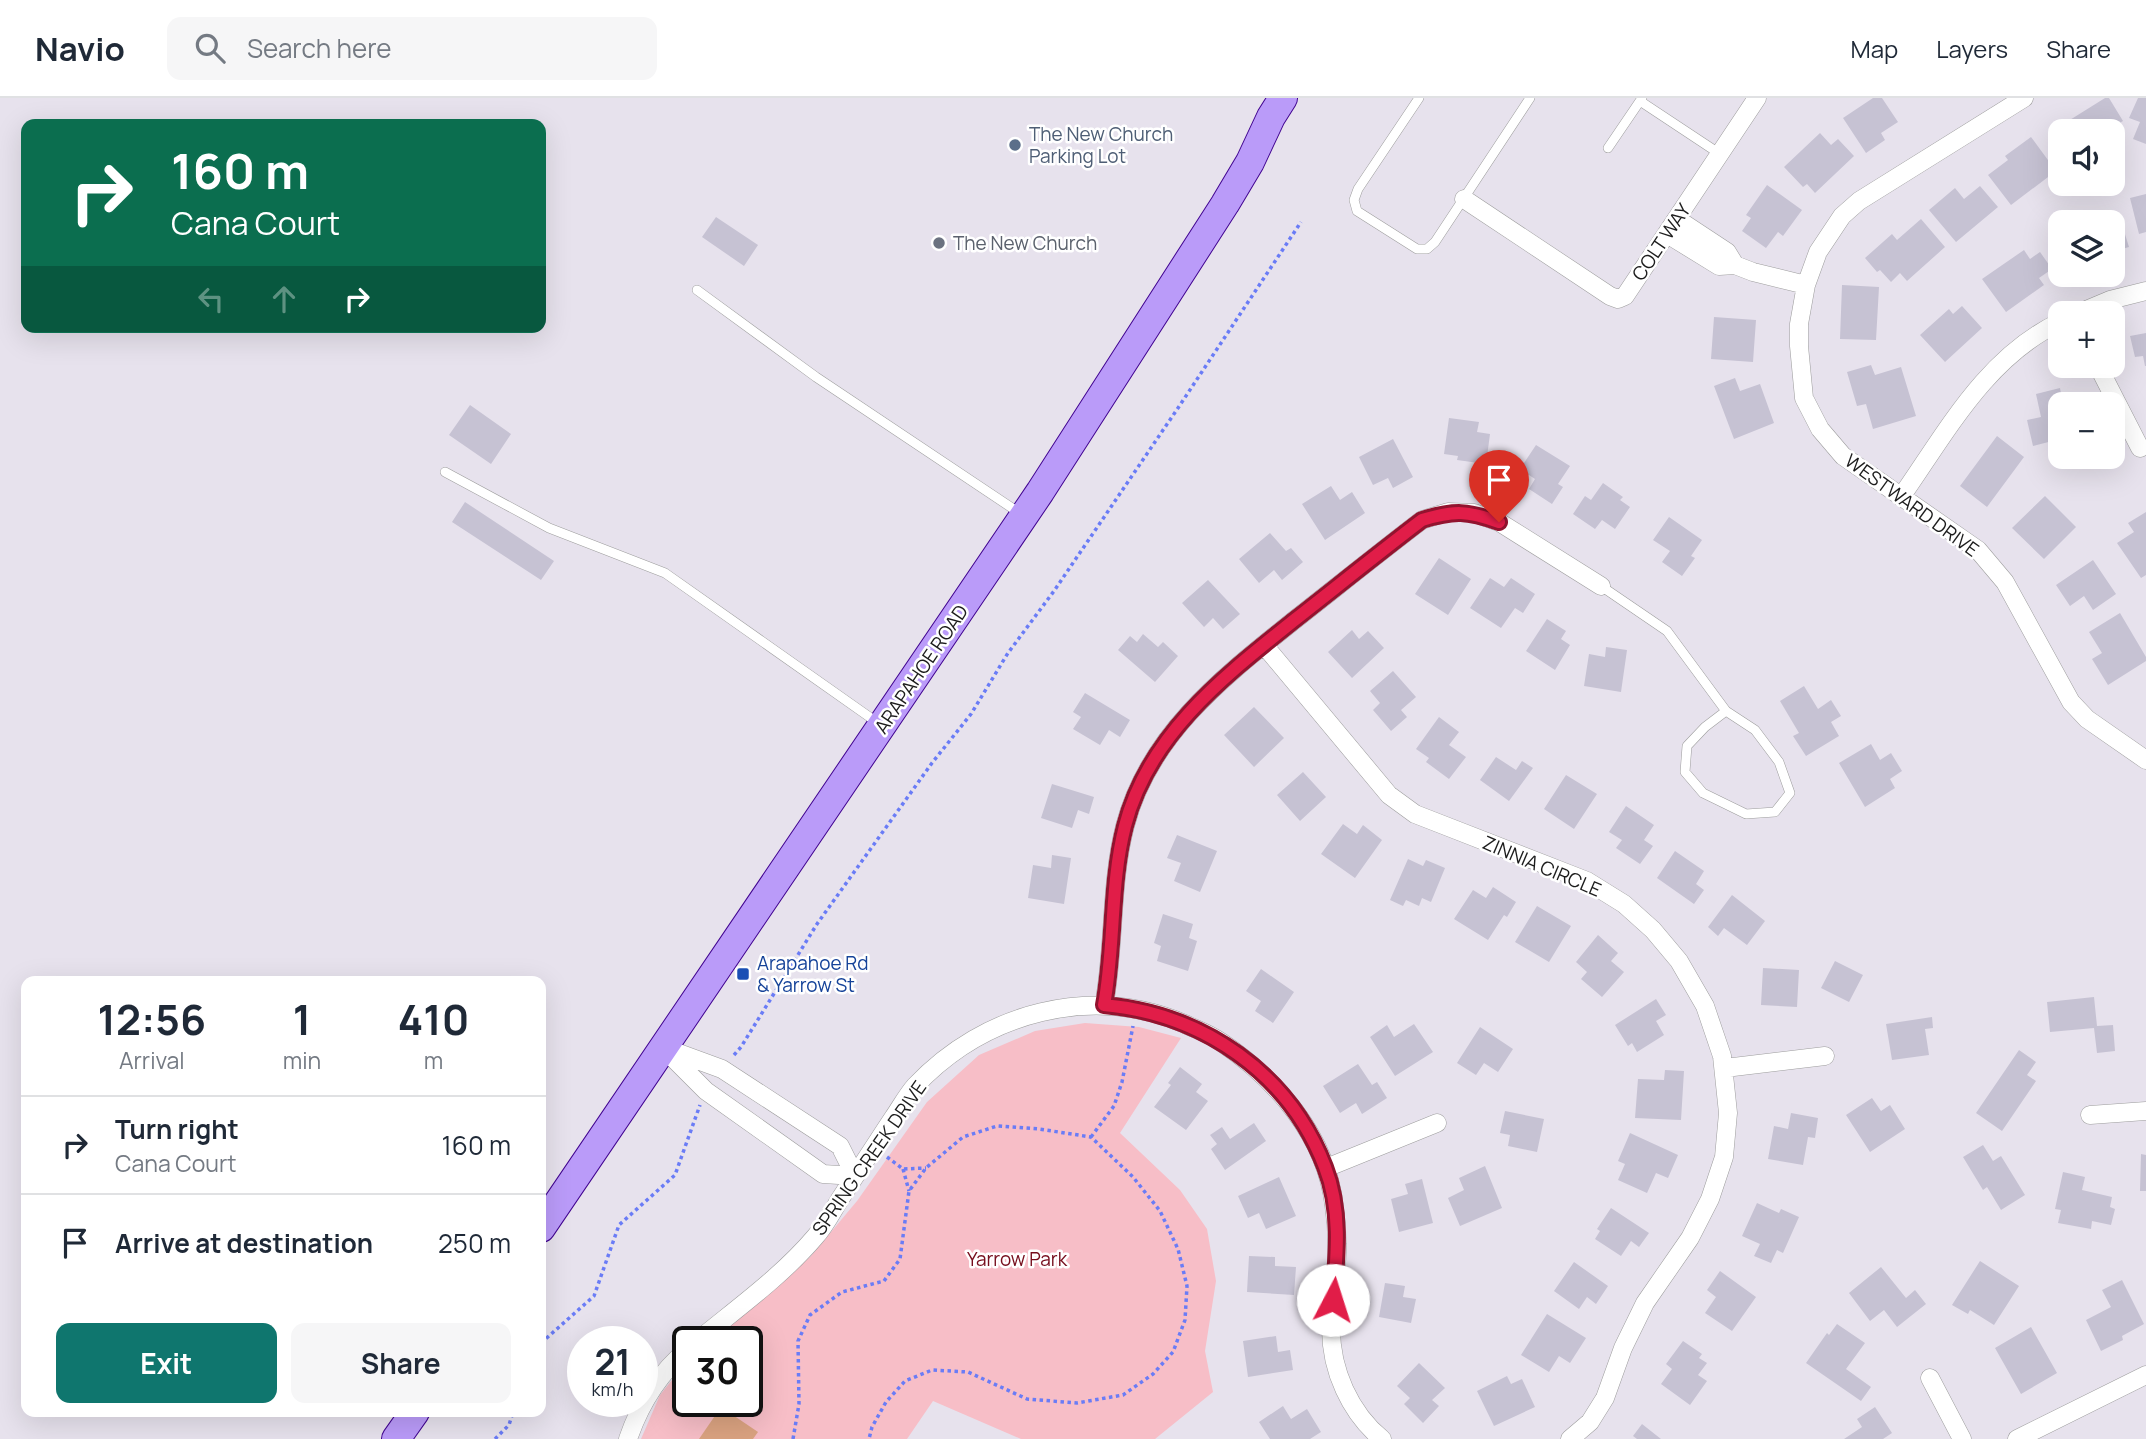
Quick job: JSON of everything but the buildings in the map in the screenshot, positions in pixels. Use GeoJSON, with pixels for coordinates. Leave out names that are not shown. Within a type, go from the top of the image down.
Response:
{"type":"FeatureCollection","features":[{"type":"Feature","properties":{"kind":"main road","name":"ARAPAHOE ROAD"},"geometry":{"type":"LineString","coordinates":[[546,1221],[1024,516],[1225,204],[1283,98]]}},
{"type":"Feature","properties":{"kind":"main road"},"geometry":{"type":"LineString","coordinates":[[396,1439],[411,1417]]}},
{"type":"Feature","properties":{"kind":"street","name":"COLT WAY"},"geometry":{"type":"LineString","coordinates":[[1464,199],[1618,299],[1625,296],[1757,98]]}},
{"type":"Feature","properties":{"kind":"street","name":"WESTWARD DRIVE"},"geometry":{"type":"LineString","coordinates":[[2024,98],[1859,201],[1843,216],[1818,252],[1806,285],[1799,346],[1804,398],[1820,429],[1843,456],[1978,550],[2005,582],[2071,702],[2087,719],[2146,760]]}},
{"type":"Feature","properties":{"kind":"street"},"geometry":{"type":"LineString","coordinates":[[1672,226],[1727,252],[1735,265],[1806,285]]}},
{"type":"Feature","properties":{"kind":"street"},"geometry":{"type":"LineString","coordinates":[[2108,301],[2146,291]]}},
{"type":"Feature","properties":{"kind":"street"},"geometry":{"type":"LineString","coordinates":[[1901,497],[1978,387],[2012,353],[2048,330]]}},
{"type":"Feature","properties":{"kind":"street"},"geometry":{"type":"LineString","coordinates":[[2104,378],[2140,448]]}},
{"type":"Feature","properties":{"kind":"street"},"geometry":{"type":"LineString","coordinates":[[1382,1439],[1351,1403],[1338,1376],[1331,1328],[1338,1246],[1334,1201],[1326,1168],[1306,1127],[1278,1089],[1243,1057],[1212,1035],[1166,1016],[1133,1008],[1104,1005],[1110,972],[1119,857],[1125,824],[1139,788],[1164,742],[1197,702],[1264,645],[1422,520],[1448,512],[1474,513],[1499,522],[1601,586]]}},
{"type":"Feature","properties":{"kind":"street","name":"ZINNIA CIRCLE"},"geometry":{"type":"LineString","coordinates":[[1264,645],[1389,795],[1415,814],[1587,881],[1624,904],[1653,930],[1679,961],[1705,1006],[1725,1068],[1728,1113],[1724,1157],[1710,1199],[1690,1238],[1646,1303],[1623,1348],[1605,1398],[1590,1422],[1570,1439]]}},
{"type":"Feature","properties":{"kind":"street","name":"SPRING CREEK DRIVE"},"geometry":{"type":"LineString","coordinates":[[715,1326],[790,1264],[816,1236],[913,1088],[947,1056],[986,1032],[1018,1019],[1070,1007],[1104,1005]]}},
{"type":"Feature","properties":{"kind":"street"},"geometry":{"type":"LineString","coordinates":[[662,1047],[722,1069],[840,1146],[855,1176]]}},
{"type":"Feature","properties":{"kind":"street"},"geometry":{"type":"LineString","coordinates":[[662,1047],[706,1091],[823,1174],[855,1176]]}},
{"type":"Feature","properties":{"kind":"street"},"geometry":{"type":"LineString","coordinates":[[1725,1068],[1825,1056]]}},
{"type":"Feature","properties":{"kind":"street"},"geometry":{"type":"LineString","coordinates":[[2090,1115],[2146,1111]]}},
{"type":"Feature","properties":{"kind":"street"},"geometry":{"type":"LineString","coordinates":[[1326,1168],[1437,1123]]}},
{"type":"Feature","properties":{"kind":"street"},"geometry":{"type":"LineString","coordinates":[[628,1439],[648,1395],[672,1362]]}},
{"type":"Feature","properties":{"kind":"street"},"geometry":{"type":"LineString","coordinates":[[2017,1439],[2146,1375]]}},
{"type":"Feature","properties":{"kind":"street"},"geometry":{"type":"LineString","coordinates":[[1930,1378],[1962,1439]]}},
{"type":"Feature","properties":{"kind":"lane"},"geometry":{"type":"LineString","coordinates":[[1419,98],[1358,189],[1354,200],[1357,211],[1416,249],[1427,249],[1435,242],[1530,98]]}},
{"type":"Feature","properties":{"kind":"lane"},"geometry":{"type":"LineString","coordinates":[[1608,148],[1641,99],[1720,154]]}},
{"type":"Feature","properties":{"kind":"lane"},"geometry":{"type":"LineString","coordinates":[[697,290],[816,377],[1024,516]]}},
{"type":"Feature","properties":{"kind":"lane"},"geometry":{"type":"LineString","coordinates":[[445,472],[549,528],[665,573],[883,726]]}},
{"type":"Feature","properties":{"kind":"lane"},"geometry":{"type":"LineString","coordinates":[[1601,586],[1667,631],[1726,711],[1755,730],[1779,762],[1790,793],[1775,812],[1746,814],[1703,793],[1685,772],[1688,746],[1705,727],[1726,711]]}},
{"type":"Feature","properties":{"kind":"path"},"geometry":{"type":"LineString","coordinates":[[722,1069],[741,1047],[817,924],[882,831],[971,714],[1008,653],[1054,591],[1301,222]]}},
{"type":"Feature","properties":{"kind":"path"},"geometry":{"type":"LineString","coordinates":[[1091,1137],[1114,1105],[1122,1082],[1133,1024],[1133,1008]]}},
{"type":"Feature","properties":{"kind":"path"},"geometry":{"type":"LineString","coordinates":[[546,1339],[594,1296],[619,1225],[675,1175],[706,1091]]}},
{"type":"Feature","properties":{"kind":"path"},"geometry":{"type":"LineString","coordinates":[[869,1439],[872,1427],[892,1395],[905,1381],[932,1370],[968,1372],[1027,1399],[1077,1403],[1123,1395],[1153,1374],[1173,1352],[1185,1320],[1187,1286],[1178,1249],[1160,1211],[1133,1177],[1091,1137],[998,1126],[963,1137],[926,1168],[909,1191]]}},
{"type":"Feature","properties":{"kind":"path"},"geometry":{"type":"LineString","coordinates":[[793,1439],[799,1404],[798,1341],[810,1315],[842,1292],[884,1281],[900,1259],[909,1191],[902,1169],[873,1147]]}},
{"type":"Feature","properties":{"kind":"path"},"geometry":{"type":"LineString","coordinates":[[902,1169],[926,1168]]}},
{"type":"Feature","properties":{"kind":"path"},"geometry":{"type":"LineString","coordinates":[[495,1439],[509,1425],[511,1417]]}},
{"type":"Feature","properties":{"kind":"green space","name":"Yarrow Park"},"geometry":{"type":"Polygon","coordinates":[[[1085,1023],[1139,1027],[1181,1038],[1120,1133],[1180,1190],[1207,1229],[1216,1281],[1205,1351],[1213,1392],[1155,1439],[1021,1439],[933,1401],[907,1439],[641,1439],[650,1417],[658,1417],[658,1400],[672,1380],[672,1417],[763,1417],[763,1326],[728,1326],[810,1257],[857,1201],[927,1102],[979,1055],[1035,1031],[1085,1023]]]}},
{"type":"Feature","properties":{"kind":"shaded area"},"geometry":{"type":"Polygon","coordinates":[[[714,1417],[736,1417],[758,1432],[753,1439],[699,1439],[714,1417]]]}},
{"type":"Feature","properties":{"kind":"place","name":"The New Church Parking Lot"},"geometry":{"type":"Point","coordinates":[1015,145]}},
{"type":"Feature","properties":{"kind":"place","name":"The New Church"},"geometry":{"type":"Point","coordinates":[939,243]}},
{"type":"Feature","properties":{"kind":"place","name":"Arapahoe Rd & Yarrow St"},"geometry":{"type":"Point","coordinates":[743,974]}},
{"type":"Feature","properties":{"kind":"route"},"geometry":{"type":"LineString","coordinates":[[1333,1300],[1338,1246],[1334,1201],[1326,1168],[1306,1127],[1278,1089],[1243,1057],[1212,1035],[1166,1016],[1133,1008],[1104,1005],[1110,972],[1119,857],[1125,824],[1139,788],[1164,742],[1197,702],[1284,628],[1422,520],[1448,512],[1474,513],[1499,522]]}}]}
